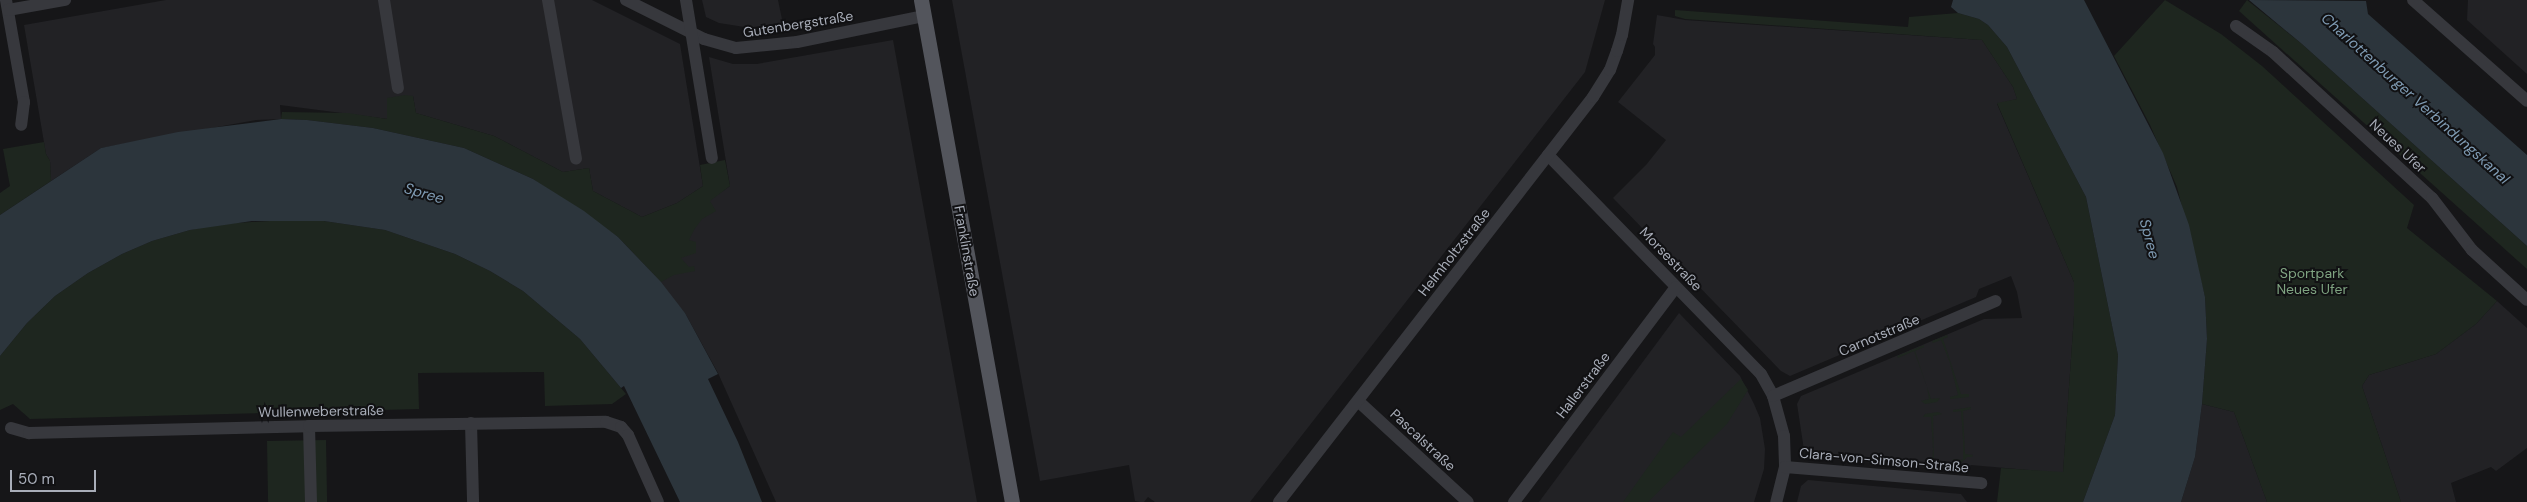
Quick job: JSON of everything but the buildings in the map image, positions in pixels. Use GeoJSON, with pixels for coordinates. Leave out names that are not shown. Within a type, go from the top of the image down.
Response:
{"type":"FeatureCollection","features":[{"type":"Feature","properties":{"kind":"main road","name":"Franklinstraße"},"geometry":{"type":"LineString","coordinates":[[921,0],[1012,502]]}},
{"type":"Feature","properties":{"kind":"street"},"geometry":{"type":"LineString","coordinates":[[22,125],[24,102],[6,32],[7,5],[65,0]]}},
{"type":"Feature","properties":{"kind":"street"},"geometry":{"type":"LineString","coordinates":[[384,0],[398,88]]}},
{"type":"Feature","properties":{"kind":"street"},"geometry":{"type":"LineString","coordinates":[[548,0],[576,159]]}},
{"type":"Feature","properties":{"kind":"street","name":"Gutenbergstraße"},"geometry":{"type":"LineString","coordinates":[[626,0],[692,33],[726,47],[767,47],[924,16]]}},
{"type":"Feature","properties":{"kind":"street"},"geometry":{"type":"LineString","coordinates":[[686,0],[712,158]]}},
{"type":"Feature","properties":{"kind":"street"},"geometry":{"type":"LineString","coordinates":[[2419,2],[2527,101]]}},
{"type":"Feature","properties":{"kind":"street","name":"Helmholtzstraße"},"geometry":{"type":"LineString","coordinates":[[1278,502],[1593,97],[1610,70],[1622,35],[1627,3]]}},
{"type":"Feature","properties":{"kind":"street","name":"Neues Ufer"},"geometry":{"type":"LineString","coordinates":[[2236,26],[2274,52],[2432,198],[2472,250],[2527,300]]}},
{"type":"Feature","properties":{"kind":"street","name":"Morsestraße"},"geometry":{"type":"LineString","coordinates":[[1548,155],[1762,374],[1771,391]]}},
{"type":"Feature","properties":{"kind":"street","name":"Hallerstraße"},"geometry":{"type":"LineString","coordinates":[[1514,502],[1676,286]]}},
{"type":"Feature","properties":{"kind":"street","name":"Carnotstraße"},"geometry":{"type":"LineString","coordinates":[[1771,391],[1996,301]]}},
{"type":"Feature","properties":{"kind":"street"},"geometry":{"type":"LineString","coordinates":[[1771,391],[1782,424],[1785,467],[1776,502]]}},
{"type":"Feature","properties":{"kind":"street","name":"Pascalstraße"},"geometry":{"type":"LineString","coordinates":[[1358,401],[1468,502]]}},
{"type":"Feature","properties":{"kind":"street","name":"Wullenweberstraße"},"geometry":{"type":"LineString","coordinates":[[11,428],[29,433],[309,426],[606,422],[621,428],[628,435],[658,502]]}},
{"type":"Feature","properties":{"kind":"street"},"geometry":{"type":"LineString","coordinates":[[471,423],[473,502]]}},
{"type":"Feature","properties":{"kind":"street"},"geometry":{"type":"LineString","coordinates":[[309,426],[311,502]]}},
{"type":"Feature","properties":{"kind":"street","name":"Clara-von-Simson-Straße"},"geometry":{"type":"LineString","coordinates":[[1785,467],[1981,484]]}},
{"type":"Feature","properties":{"kind":"shaded area"},"geometry":{"type":"Polygon","coordinates":[[[166,0],[592,0],[680,44],[703,186],[677,203],[642,217],[593,191],[589,168],[563,172],[494,136],[416,113],[413,96],[388,119],[280,105],[281,119],[256,120],[101,148],[51,181],[50,161],[46,154],[24,25],[166,0]]]}},
{"type":"Feature","properties":{"kind":"shaded area"},"geometry":{"type":"Polygon","coordinates":[[[702,0],[778,0],[783,24],[751,28],[719,23],[706,17],[702,0]]]}},
{"type":"Feature","properties":{"kind":"shaded area"},"geometry":{"type":"Polygon","coordinates":[[[952,0],[1605,0],[1585,72],[1250,502],[1155,502],[1148,497],[1144,502],[1140,502],[1135,501],[1129,465],[1040,481],[952,0]]]}},
{"type":"Feature","properties":{"kind":"shaded area"},"geometry":{"type":"Polygon","coordinates":[[[2468,0],[2527,0],[2527,74],[2467,20],[2468,0]]]}},
{"type":"Feature","properties":{"kind":"shaded area"},"geometry":{"type":"Polygon","coordinates":[[[1657,15],[1685,20],[1982,40],[2013,87],[2017,99],[1997,104],[2074,282],[2074,316],[2063,473],[1971,465],[1963,471],[1810,457],[1804,450],[1797,404],[1801,396],[1984,319],[2022,318],[2017,292],[2011,276],[1979,289],[1976,297],[1790,376],[1781,371],[1613,198],[1646,165],[1666,140],[1618,102],[1655,55],[1653,44],[1657,15]]]}},
{"type":"Feature","properties":{"kind":"shaded area"},"geometry":{"type":"Polygon","coordinates":[[[893,40],[977,502],[776,502],[718,373],[685,313],[635,253],[730,186],[709,57],[733,64],[757,64],[893,40]]]}},
{"type":"Feature","properties":{"kind":"shaded area"},"geometry":{"type":"Polygon","coordinates":[[[2497,301],[2527,328],[2527,448],[2496,471],[2491,467],[2451,483],[2456,502],[2401,502],[2362,386],[2369,375],[2436,354],[2476,324],[2497,301]]]}},
{"type":"Feature","properties":{"kind":"shaded area"},"geometry":{"type":"Polygon","coordinates":[[[1679,313],[1740,376],[1760,418],[1765,449],[1764,469],[1754,502],[1539,502],[1679,313]]]}},
{"type":"Feature","properties":{"kind":"shaded area"},"geometry":{"type":"Polygon","coordinates":[[[2202,404],[2234,412],[2267,502],[2181,502],[2195,457],[2202,404]]]}},
{"type":"Feature","properties":{"kind":"shaded area"},"geometry":{"type":"Polygon","coordinates":[[[1808,480],[1961,494],[1967,502],[1797,502],[1801,486],[1808,480]]]}},
{"type":"Feature","properties":{"kind":"green space","name":"Sportpark Neues Ufer"},"geometry":{"type":"Polygon","coordinates":[[[2165,0],[2221,34],[2262,66],[2414,205],[2407,228],[2497,301],[2476,324],[2436,354],[2369,375],[2362,386],[2401,502],[2267,502],[2234,412],[2202,404],[2207,339],[2205,297],[2177,187],[2150,125],[2114,56],[2165,0]]]}},
{"type":"Feature","properties":{"kind":"green space"},"geometry":{"type":"Polygon","coordinates":[[[2247,0],[2302,44],[2527,246],[2527,269],[2239,11],[2247,0]]]}},
{"type":"Feature","properties":{"kind":"green space"},"geometry":{"type":"Polygon","coordinates":[[[1675,10],[1908,27],[1909,17],[1958,13],[1979,19],[1988,25],[2007,47],[2086,197],[2118,355],[2115,415],[2083,502],[1997,502],[2001,468],[2063,472],[2074,316],[2074,282],[1997,103],[2017,99],[2013,87],[1982,40],[1685,19],[1675,16],[1675,10]]]}},
{"type":"Feature","properties":{"kind":"green space"},"geometry":{"type":"Polygon","coordinates":[[[405,95],[413,96],[416,113],[494,136],[563,172],[589,168],[593,191],[642,217],[677,203],[703,186],[700,165],[725,160],[730,186],[710,201],[716,211],[702,219],[694,230],[689,240],[696,242],[696,253],[681,258],[689,267],[694,266],[695,271],[674,275],[661,282],[618,237],[533,179],[464,148],[373,128],[307,120],[281,119],[282,112],[348,113],[387,119],[387,98],[405,95]]]}},
{"type":"Feature","properties":{"kind":"green space"},"geometry":{"type":"Polygon","coordinates":[[[44,142],[46,154],[50,161],[51,181],[0,215],[0,193],[10,186],[3,149],[44,142]]]}},
{"type":"Feature","properties":{"kind":"green space"},"geometry":{"type":"Polygon","coordinates":[[[285,220],[324,221],[385,230],[455,254],[490,271],[523,291],[580,339],[626,394],[612,404],[545,406],[544,372],[418,373],[419,409],[30,419],[13,404],[0,410],[0,356],[27,323],[55,296],[88,273],[122,254],[152,241],[190,230],[219,224],[285,220]]]}},
{"type":"Feature","properties":{"kind":"green space"},"geometry":{"type":"Polygon","coordinates":[[[1947,335],[1948,337],[1943,339],[1961,394],[1969,394],[1969,397],[1950,399],[1950,397],[1958,395],[1950,363],[1941,340],[1933,343],[1932,341],[1947,335]]]}},
{"type":"Feature","properties":{"kind":"green space"},"geometry":{"type":"Polygon","coordinates":[[[1924,345],[1924,347],[1915,351],[1927,387],[1914,351],[1898,358],[1897,356],[1924,345]]]}},
{"type":"Feature","properties":{"kind":"green space"},"geometry":{"type":"Polygon","coordinates":[[[1741,379],[1748,390],[1727,424],[1648,502],[1623,502],[1673,432],[1681,437],[1741,379]]]}},
{"type":"Feature","properties":{"kind":"green space"},"geometry":{"type":"Polygon","coordinates":[[[1927,387],[1931,399],[1940,398],[1937,402],[1925,404],[1921,401],[1929,399],[1927,387]]]}},
{"type":"Feature","properties":{"kind":"green space"},"geometry":{"type":"Polygon","coordinates":[[[1971,407],[1971,409],[1963,411],[1965,454],[1973,455],[1972,457],[1967,457],[1961,463],[1953,462],[1953,459],[1963,460],[1963,440],[1961,411],[1953,412],[1953,410],[1971,407]]]}},
{"type":"Feature","properties":{"kind":"green space"},"geometry":{"type":"Polygon","coordinates":[[[1938,412],[1942,414],[1933,416],[1934,464],[1942,465],[1942,467],[1923,466],[1932,465],[1933,449],[1931,417],[1923,417],[1925,414],[1938,412]]]}},
{"type":"Feature","properties":{"kind":"green space"},"geometry":{"type":"Polygon","coordinates":[[[326,440],[327,502],[268,502],[267,441],[326,440]]]}},
{"type":"Feature","properties":{"kind":"water","name":"Spree"},"geometry":{"type":"Polygon","coordinates":[[[1953,0],[2084,0],[2163,153],[2189,225],[2205,297],[2207,339],[2202,404],[2195,457],[2181,502],[2083,502],[2115,415],[2118,355],[2086,197],[2007,47],[1988,25],[1979,19],[1958,13],[1951,7],[1953,0]]]}},
{"type":"Feature","properties":{"kind":"water","name":"Charlottenburger Verbindungskanal"},"geometry":{"type":"Polygon","coordinates":[[[2249,0],[2366,1],[2368,14],[2527,155],[2527,246],[2302,44],[2249,0]]]}},
{"type":"Feature","properties":{"kind":"water","name":"Spree"},"geometry":{"type":"Polygon","coordinates":[[[281,119],[307,120],[373,128],[464,148],[533,179],[584,211],[618,237],[661,282],[685,313],[718,374],[708,379],[738,442],[762,502],[680,502],[624,386],[621,388],[580,339],[523,291],[490,271],[455,254],[385,230],[324,221],[252,221],[190,230],[152,241],[122,254],[88,273],[55,296],[27,323],[0,356],[0,215],[101,148],[178,132],[281,119]]]}}]}
